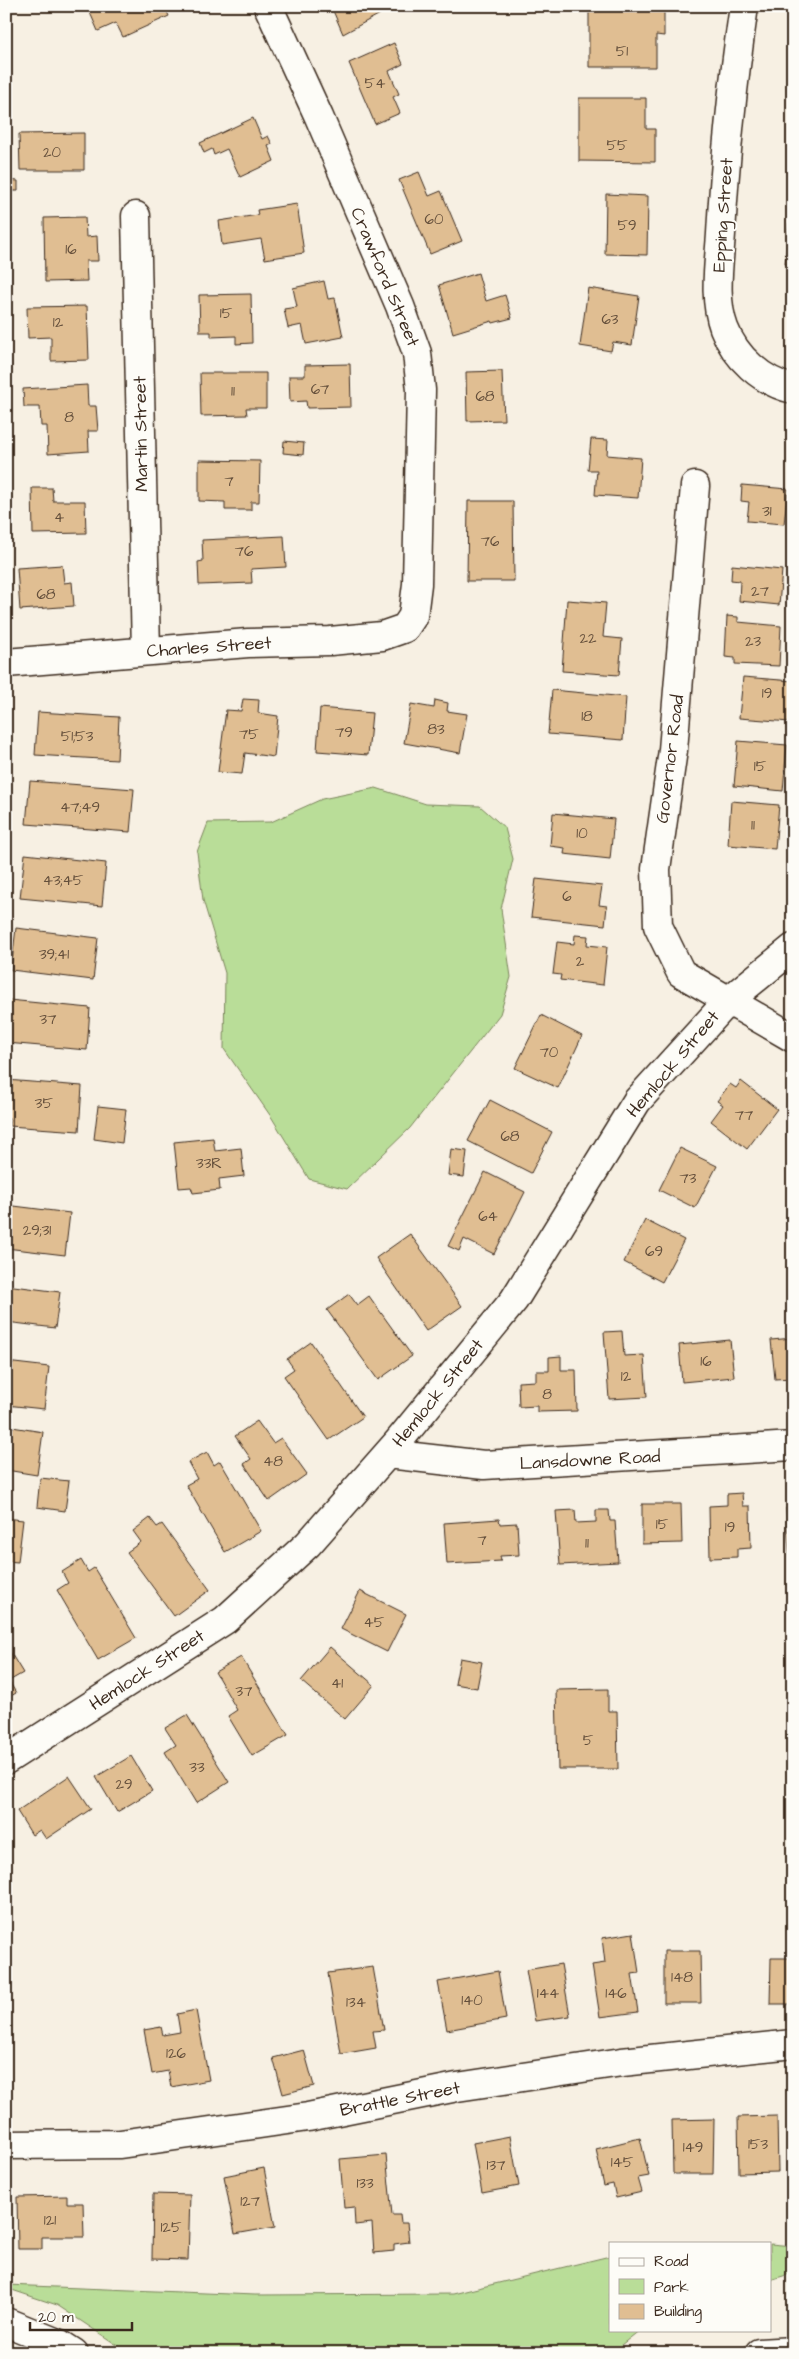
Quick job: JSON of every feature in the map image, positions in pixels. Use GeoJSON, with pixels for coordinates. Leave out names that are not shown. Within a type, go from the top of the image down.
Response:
{"type":"FeatureCollection","features":[{"type":"Feature","properties":{"kind":"street","name":"Crawford Street"},"geometry":{"type":"LineString","coordinates":[[268,6],[315,109],[404,315],[417,353],[421,390],[417,584],[415,607],[408,625]]}},
{"type":"Feature","properties":{"kind":"street","name":"Epping Street"},"geometry":{"type":"LineString","coordinates":[[744,6],[724,188],[718,301],[724,329],[739,354],[760,374],[772,382],[793,389]]}},
{"type":"Feature","properties":{"kind":"street","name":"Martin Street"},"geometry":{"type":"LineString","coordinates":[[136,216],[146,651]]}},
{"type":"Feature","properties":{"kind":"street","name":"Governor Road"},"geometry":{"type":"LineString","coordinates":[[695,486],[674,750],[656,869],[658,926],[681,973],[793,1038]]}},
{"type":"Feature","properties":{"kind":"street","name":"Charles Street"},"geometry":{"type":"LineString","coordinates":[[6,663],[146,651],[382,636],[401,630],[408,625]]}},
{"type":"Feature","properties":{"kind":"street","name":"Hemlock Street"},"geometry":{"type":"LineString","coordinates":[[6,1760],[226,1620],[308,1544],[388,1454],[514,1300],[637,1102],[728,1001],[793,948]]}},
{"type":"Feature","properties":{"kind":"street","name":"Lansdowne Road"},"geometry":{"type":"LineString","coordinates":[[388,1454],[484,1465],[793,1446]]}},
{"type":"Feature","properties":{"kind":"street","name":"Brattle Street"},"geometry":{"type":"LineString","coordinates":[[6,2145],[120,2144],[308,2117],[458,2087],[622,2062],[793,2044]]}},
{"type":"Feature","properties":{"kind":"street"},"geometry":{"type":"LineString","coordinates":[[6,2322],[60,2344],[74,2353]]}},
{"type":"Feature","properties":{"kind":"street"},"geometry":{"type":"LineString","coordinates":[[759,2353],[793,2351]]}},
{"type":"Feature","properties":{"kind":"green space"},"geometry":{"type":"Polygon","coordinates":[[[376,788],[426,804],[480,806],[505,828],[513,859],[501,909],[511,977],[500,1014],[410,1128],[347,1189],[309,1179],[272,1118],[224,1049],[225,973],[203,900],[197,852],[208,823],[271,822],[322,799],[376,788]]]}},
{"type":"Feature","properties":{"kind":"green space"},"geometry":{"type":"Polygon","coordinates":[[[772,2244],[793,2246],[793,2273],[772,2279],[772,2244]]]}},
{"type":"Feature","properties":{"kind":"green space"},"geometry":{"type":"Polygon","coordinates":[[[609,2256],[609,2332],[637,2332],[611,2353],[129,2353],[57,2305],[6,2288],[6,2285],[255,2295],[453,2294],[609,2256]]]}},
{"type":"Feature","properties":{"kind":"building"},"geometry":{"type":"Polygon","coordinates":[[[91,6],[164,6],[169,16],[123,37],[116,23],[98,31],[88,8],[91,6]]]}},
{"type":"Feature","properties":{"kind":"building"},"geometry":{"type":"Polygon","coordinates":[[[331,6],[377,6],[380,14],[343,34],[331,6]]]}},
{"type":"Feature","properties":{"kind":"building"},"geometry":{"type":"Polygon","coordinates":[[[589,6],[664,6],[664,36],[656,35],[656,67],[589,67],[589,6]]]}},
{"type":"Feature","properties":{"kind":"building"},"geometry":{"type":"Polygon","coordinates":[[[394,43],[403,64],[389,71],[399,94],[393,97],[400,113],[375,124],[349,63],[394,43]]]}},
{"type":"Feature","properties":{"kind":"building"},"geometry":{"type":"Polygon","coordinates":[[[579,98],[646,98],[646,129],[655,129],[655,162],[579,161],[579,98]]]}},
{"type":"Feature","properties":{"kind":"building"},"geometry":{"type":"Polygon","coordinates":[[[253,118],[262,139],[268,136],[272,144],[268,146],[274,161],[240,177],[227,149],[214,155],[212,149],[204,153],[200,143],[253,118]]]}},
{"type":"Feature","properties":{"kind":"building"},"geometry":{"type":"Polygon","coordinates":[[[84,133],[84,170],[20,170],[19,134],[84,133]]]}},
{"type":"Feature","properties":{"kind":"building"},"geometry":{"type":"Polygon","coordinates":[[[419,172],[429,196],[441,191],[462,241],[430,254],[399,180],[419,172]]]}},
{"type":"Feature","properties":{"kind":"building"},"geometry":{"type":"Polygon","coordinates":[[[6,180],[18,181],[18,191],[6,191],[6,180]]]}},
{"type":"Feature","properties":{"kind":"building"},"geometry":{"type":"Polygon","coordinates":[[[606,194],[648,196],[647,255],[605,254],[606,194]]]}},
{"type":"Feature","properties":{"kind":"building"},"geometry":{"type":"Polygon","coordinates":[[[297,204],[304,253],[265,259],[261,239],[222,245],[219,221],[258,215],[257,210],[297,204]]]}},
{"type":"Feature","properties":{"kind":"building"},"geometry":{"type":"Polygon","coordinates":[[[85,217],[86,237],[97,236],[98,261],[86,261],[87,281],[45,282],[44,218],[85,217]]]}},
{"type":"Feature","properties":{"kind":"building"},"geometry":{"type":"Polygon","coordinates":[[[789,223],[793,224],[793,280],[791,279],[792,265],[785,264],[789,223]]]}},
{"type":"Feature","properties":{"kind":"building"},"geometry":{"type":"Polygon","coordinates":[[[478,273],[486,301],[505,295],[512,318],[493,323],[492,321],[453,333],[439,285],[478,273]]]}},
{"type":"Feature","properties":{"kind":"building"},"geometry":{"type":"Polygon","coordinates":[[[324,281],[328,299],[335,298],[343,337],[306,344],[302,325],[288,328],[284,309],[297,307],[293,288],[324,281]]]}},
{"type":"Feature","properties":{"kind":"building"},"geometry":{"type":"Polygon","coordinates":[[[588,288],[639,296],[632,345],[613,342],[611,351],[580,346],[588,288]]]}},
{"type":"Feature","properties":{"kind":"building"},"geometry":{"type":"Polygon","coordinates":[[[251,294],[252,343],[236,344],[236,336],[211,337],[211,332],[200,332],[199,295],[251,294]]]}},
{"type":"Feature","properties":{"kind":"building"},"geometry":{"type":"Polygon","coordinates":[[[87,306],[89,360],[51,361],[51,337],[28,338],[27,307],[87,306]]]}},
{"type":"Feature","properties":{"kind":"building"},"geometry":{"type":"Polygon","coordinates":[[[350,364],[351,407],[307,408],[306,401],[290,402],[289,376],[305,376],[305,365],[350,364]]]}},
{"type":"Feature","properties":{"kind":"building"},"geometry":{"type":"Polygon","coordinates":[[[502,371],[504,420],[467,421],[466,372],[502,371]]]}},
{"type":"Feature","properties":{"kind":"building"},"geometry":{"type":"Polygon","coordinates":[[[200,373],[266,373],[266,408],[246,408],[247,415],[201,416],[200,373]]]}},
{"type":"Feature","properties":{"kind":"building"},"geometry":{"type":"Polygon","coordinates":[[[87,385],[88,406],[96,406],[98,431],[88,431],[89,451],[48,454],[47,426],[41,426],[40,407],[24,407],[23,389],[87,385]]]}},
{"type":"Feature","properties":{"kind":"building"},"geometry":{"type":"Polygon","coordinates":[[[591,439],[608,440],[607,455],[641,458],[638,498],[595,495],[597,470],[588,470],[591,439]]]}},
{"type":"Feature","properties":{"kind":"building"},"geometry":{"type":"Polygon","coordinates":[[[284,441],[304,443],[303,455],[283,453],[284,441]]]}},
{"type":"Feature","properties":{"kind":"building"},"geometry":{"type":"Polygon","coordinates":[[[199,460],[260,461],[259,502],[251,502],[251,510],[225,510],[225,502],[199,501],[199,460]]]}},
{"type":"Feature","properties":{"kind":"building"},"geometry":{"type":"Polygon","coordinates":[[[742,485],[788,489],[784,524],[747,521],[749,502],[741,501],[742,485]]]}},
{"type":"Feature","properties":{"kind":"building"},"geometry":{"type":"Polygon","coordinates":[[[32,488],[52,488],[53,501],[85,501],[86,533],[33,534],[32,488]]]}},
{"type":"Feature","properties":{"kind":"building"},"geometry":{"type":"Polygon","coordinates":[[[468,501],[513,501],[514,581],[467,581],[468,501]]]}},
{"type":"Feature","properties":{"kind":"building"},"geometry":{"type":"Polygon","coordinates":[[[284,536],[286,567],[251,569],[252,583],[199,585],[198,562],[203,561],[202,540],[284,536]]]}},
{"type":"Feature","properties":{"kind":"building"},"geometry":{"type":"Polygon","coordinates":[[[62,565],[64,583],[72,582],[74,606],[20,610],[17,568],[62,565]]]}},
{"type":"Feature","properties":{"kind":"building"},"geometry":{"type":"Polygon","coordinates":[[[732,565],[782,570],[779,605],[739,601],[740,581],[731,580],[732,565]]]}},
{"type":"Feature","properties":{"kind":"building"},"geometry":{"type":"Polygon","coordinates":[[[567,600],[606,603],[603,637],[622,639],[619,675],[562,671],[567,600]]]}},
{"type":"Feature","properties":{"kind":"building"},"geometry":{"type":"Polygon","coordinates":[[[727,616],[738,617],[738,622],[781,626],[779,666],[735,664],[735,658],[725,657],[727,616]]]}},
{"type":"Feature","properties":{"kind":"building"},"geometry":{"type":"Polygon","coordinates":[[[743,677],[793,681],[793,705],[790,722],[739,718],[743,677]]]}},
{"type":"Feature","properties":{"kind":"building"},"geometry":{"type":"Polygon","coordinates":[[[552,690],[626,697],[623,740],[548,734],[552,690]]]}},
{"type":"Feature","properties":{"kind":"building"},"geometry":{"type":"Polygon","coordinates":[[[243,699],[259,700],[258,713],[278,716],[274,757],[245,753],[242,774],[218,772],[226,710],[241,711],[243,699]]]}},
{"type":"Feature","properties":{"kind":"building"},"geometry":{"type":"Polygon","coordinates":[[[435,700],[448,703],[447,711],[467,714],[460,753],[404,743],[411,704],[434,708],[435,700]]]}},
{"type":"Feature","properties":{"kind":"building"},"geometry":{"type":"Polygon","coordinates":[[[320,708],[372,713],[368,755],[317,751],[320,708]]]}},
{"type":"Feature","properties":{"kind":"building"},"geometry":{"type":"Polygon","coordinates":[[[38,712],[119,717],[117,760],[35,755],[38,712]]]}},
{"type":"Feature","properties":{"kind":"building"},"geometry":{"type":"Polygon","coordinates":[[[738,741],[787,745],[783,791],[734,786],[738,741]]]}},
{"type":"Feature","properties":{"kind":"building"},"geometry":{"type":"Polygon","coordinates":[[[30,781],[134,789],[130,832],[26,824],[30,781]]]}},
{"type":"Feature","properties":{"kind":"building"},"geometry":{"type":"Polygon","coordinates":[[[731,801],[779,805],[775,849],[728,845],[731,801]]]}},
{"type":"Feature","properties":{"kind":"building"},"geometry":{"type":"Polygon","coordinates":[[[553,813],[614,819],[610,859],[564,854],[565,848],[550,846],[553,813]]]}},
{"type":"Feature","properties":{"kind":"building"},"geometry":{"type":"Polygon","coordinates":[[[25,854],[106,863],[102,906],[20,898],[25,854]]]}},
{"type":"Feature","properties":{"kind":"building"},"geometry":{"type":"Polygon","coordinates":[[[536,879],[602,886],[599,905],[607,906],[605,925],[531,917],[536,879]]]}},
{"type":"Feature","properties":{"kind":"building"},"geometry":{"type":"Polygon","coordinates":[[[16,928],[98,938],[93,980],[11,970],[16,928]]]}},
{"type":"Feature","properties":{"kind":"building"},"geometry":{"type":"Polygon","coordinates":[[[575,935],[588,936],[587,945],[607,947],[603,985],[560,980],[561,975],[553,974],[557,942],[574,944],[575,935]]]}},
{"type":"Feature","properties":{"kind":"building"},"geometry":{"type":"Polygon","coordinates":[[[9,1000],[90,1008],[87,1050],[6,1043],[9,1000]]]}},
{"type":"Feature","properties":{"kind":"building"},"geometry":{"type":"Polygon","coordinates":[[[541,1015],[582,1036],[558,1088],[515,1068],[541,1015]]]}},
{"type":"Feature","properties":{"kind":"building"},"geometry":{"type":"Polygon","coordinates":[[[6,1080],[82,1086],[79,1131],[9,1126],[10,1119],[6,1119],[6,1080]]]}},
{"type":"Feature","properties":{"kind":"building"},"geometry":{"type":"Polygon","coordinates":[[[741,1081],[777,1109],[747,1149],[711,1121],[723,1105],[717,1101],[730,1084],[736,1088],[741,1081]]]}},
{"type":"Feature","properties":{"kind":"building"},"geometry":{"type":"Polygon","coordinates":[[[490,1100],[552,1132],[531,1173],[468,1141],[490,1100]]]}},
{"type":"Feature","properties":{"kind":"building"},"geometry":{"type":"Polygon","coordinates":[[[98,1106],[126,1109],[122,1143],[94,1139],[98,1106]]]}},
{"type":"Feature","properties":{"kind":"building"},"geometry":{"type":"Polygon","coordinates":[[[213,1138],[215,1151],[241,1148],[244,1176],[219,1179],[220,1190],[193,1193],[191,1187],[179,1188],[174,1142],[213,1138]]]}},
{"type":"Feature","properties":{"kind":"building"},"geometry":{"type":"Polygon","coordinates":[[[680,1148],[717,1166],[695,1208],[659,1190],[680,1148]]]}},
{"type":"Feature","properties":{"kind":"building"},"geometry":{"type":"Polygon","coordinates":[[[451,1149],[467,1151],[464,1177],[448,1175],[451,1149]]]}},
{"type":"Feature","properties":{"kind":"building"},"geometry":{"type":"Polygon","coordinates":[[[485,1172],[525,1192],[494,1254],[464,1239],[459,1251],[448,1246],[485,1172]]]}},
{"type":"Feature","properties":{"kind":"building"},"geometry":{"type":"Polygon","coordinates":[[[6,1205],[70,1213],[65,1255],[6,1248],[6,1205]]]}},
{"type":"Feature","properties":{"kind":"building"},"geometry":{"type":"Polygon","coordinates":[[[645,1220],[684,1240],[662,1282],[624,1262],[645,1220]]]}},
{"type":"Feature","properties":{"kind":"building"},"geometry":{"type":"Polygon","coordinates":[[[410,1234],[462,1306],[426,1331],[376,1258],[410,1234]]]}},
{"type":"Feature","properties":{"kind":"building"},"geometry":{"type":"Polygon","coordinates":[[[6,1285],[60,1292],[55,1328],[6,1322],[6,1285]]]}},
{"type":"Feature","properties":{"kind":"building"},"geometry":{"type":"Polygon","coordinates":[[[349,1294],[357,1305],[369,1296],[412,1356],[378,1380],[327,1310],[349,1294]]]}},
{"type":"Feature","properties":{"kind":"building"},"geometry":{"type":"Polygon","coordinates":[[[622,1331],[624,1356],[644,1355],[647,1397],[609,1399],[604,1332],[622,1331]]]}},
{"type":"Feature","properties":{"kind":"building"},"geometry":{"type":"Polygon","coordinates":[[[793,1338],[793,1378],[775,1379],[771,1340],[793,1338]]]}},
{"type":"Feature","properties":{"kind":"building"},"geometry":{"type":"Polygon","coordinates":[[[730,1340],[734,1377],[682,1382],[679,1345],[730,1340]]]}},
{"type":"Feature","properties":{"kind":"building"},"geometry":{"type":"Polygon","coordinates":[[[311,1342],[363,1417],[329,1440],[284,1376],[294,1369],[287,1359],[311,1342]]]}},
{"type":"Feature","properties":{"kind":"building"},"geometry":{"type":"Polygon","coordinates":[[[561,1356],[561,1370],[576,1370],[577,1411],[537,1412],[537,1406],[519,1407],[518,1382],[536,1381],[536,1371],[549,1371],[549,1357],[561,1356]]]}},
{"type":"Feature","properties":{"kind":"building"},"geometry":{"type":"Polygon","coordinates":[[[6,1362],[49,1367],[44,1409],[6,1405],[6,1362]]]}},
{"type":"Feature","properties":{"kind":"building"},"geometry":{"type":"Polygon","coordinates":[[[257,1421],[273,1443],[281,1438],[307,1474],[269,1501],[244,1464],[251,1459],[235,1436],[257,1421]]]}},
{"type":"Feature","properties":{"kind":"building"},"geometry":{"type":"Polygon","coordinates":[[[6,1426],[43,1432],[37,1475],[6,1470],[6,1426]]]}},
{"type":"Feature","properties":{"kind":"building"},"geometry":{"type":"Polygon","coordinates":[[[207,1452],[214,1465],[220,1461],[261,1531],[225,1552],[186,1485],[197,1479],[188,1462],[207,1452]]]}},
{"type":"Feature","properties":{"kind":"building"},"geometry":{"type":"Polygon","coordinates":[[[40,1478],[69,1481],[65,1511],[37,1507],[40,1478]]]}},
{"type":"Feature","properties":{"kind":"building"},"geometry":{"type":"Polygon","coordinates":[[[742,1493],[743,1506],[750,1506],[751,1548],[737,1549],[737,1557],[710,1558],[709,1506],[727,1505],[727,1494],[742,1493]]]}},
{"type":"Feature","properties":{"kind":"building"},"geometry":{"type":"Polygon","coordinates":[[[642,1504],[681,1504],[682,1543],[642,1544],[642,1504]]]}},
{"type":"Feature","properties":{"kind":"building"},"geometry":{"type":"Polygon","coordinates":[[[793,1507],[793,1567],[790,1567],[786,1508],[793,1507]]]}},
{"type":"Feature","properties":{"kind":"building"},"geometry":{"type":"Polygon","coordinates":[[[575,1510],[576,1523],[596,1522],[596,1510],[609,1510],[610,1521],[615,1521],[618,1562],[560,1565],[556,1511],[575,1510]]]}},
{"type":"Feature","properties":{"kind":"building"},"geometry":{"type":"Polygon","coordinates":[[[6,1518],[23,1520],[18,1562],[6,1561],[6,1518]]]}},
{"type":"Feature","properties":{"kind":"building"},"geometry":{"type":"Polygon","coordinates":[[[150,1518],[157,1527],[162,1524],[210,1590],[174,1616],[127,1552],[141,1542],[133,1531],[150,1518]]]}},
{"type":"Feature","properties":{"kind":"building"},"geometry":{"type":"Polygon","coordinates":[[[499,1519],[500,1524],[517,1523],[519,1555],[500,1556],[501,1561],[447,1564],[444,1523],[499,1519]]]}},
{"type":"Feature","properties":{"kind":"building"},"geometry":{"type":"Polygon","coordinates":[[[81,1560],[88,1572],[94,1568],[136,1638],[98,1660],[57,1590],[68,1583],[62,1572],[81,1560]]]}},
{"type":"Feature","properties":{"kind":"building"},"geometry":{"type":"Polygon","coordinates":[[[360,1591],[406,1614],[387,1652],[341,1629],[360,1591]]]}},
{"type":"Feature","properties":{"kind":"building"},"geometry":{"type":"Polygon","coordinates":[[[7,1647],[23,1673],[9,1681],[16,1693],[6,1699],[7,1647]]]}},
{"type":"Feature","properties":{"kind":"building"},"geometry":{"type":"Polygon","coordinates":[[[330,1647],[374,1685],[345,1719],[301,1681],[330,1647]]]}},
{"type":"Feature","properties":{"kind":"building"},"geometry":{"type":"Polygon","coordinates":[[[241,1657],[288,1735],[252,1756],[228,1716],[237,1710],[215,1672],[241,1657]]]}},
{"type":"Feature","properties":{"kind":"building"},"geometry":{"type":"Polygon","coordinates":[[[460,1658],[482,1662],[477,1688],[455,1684],[460,1658]]]}},
{"type":"Feature","properties":{"kind":"building"},"geometry":{"type":"Polygon","coordinates":[[[608,1689],[608,1711],[617,1711],[618,1769],[558,1769],[556,1690],[608,1689]]]}},
{"type":"Feature","properties":{"kind":"building"},"geometry":{"type":"Polygon","coordinates":[[[187,1715],[229,1782],[196,1803],[165,1752],[176,1745],[165,1728],[187,1715]]]}},
{"type":"Feature","properties":{"kind":"building"},"geometry":{"type":"Polygon","coordinates":[[[131,1756],[152,1791],[117,1812],[96,1777],[131,1756]]]}},
{"type":"Feature","properties":{"kind":"building"},"geometry":{"type":"Polygon","coordinates":[[[69,1776],[91,1809],[46,1839],[40,1830],[32,1835],[17,1811],[69,1776]]]}},
{"type":"Feature","properties":{"kind":"building"},"geometry":{"type":"Polygon","coordinates":[[[633,1933],[639,1973],[632,1974],[638,2012],[600,2017],[592,1965],[605,1963],[602,1938],[633,1933]]]}},
{"type":"Feature","properties":{"kind":"building"},"geometry":{"type":"Polygon","coordinates":[[[664,1951],[700,1951],[701,2003],[664,2003],[664,1951]]]}},
{"type":"Feature","properties":{"kind":"building"},"geometry":{"type":"Polygon","coordinates":[[[771,1958],[793,1958],[793,2004],[770,2004],[771,1958]]]}},
{"type":"Feature","properties":{"kind":"building"},"geometry":{"type":"Polygon","coordinates":[[[561,1964],[570,2016],[535,2021],[526,1970],[561,1964]]]}},
{"type":"Feature","properties":{"kind":"building"},"geometry":{"type":"Polygon","coordinates":[[[373,1967],[384,2030],[373,2031],[376,2048],[341,2054],[328,1973],[373,1967]]]}},
{"type":"Feature","properties":{"kind":"building"},"geometry":{"type":"Polygon","coordinates":[[[498,1971],[506,2019],[447,2030],[438,1982],[498,1971]]]}},
{"type":"Feature","properties":{"kind":"building"},"geometry":{"type":"Polygon","coordinates":[[[196,2010],[209,2080],[171,2087],[168,2071],[152,2074],[144,2030],[161,2027],[163,2035],[180,2032],[177,2014],[196,2010]]]}},
{"type":"Feature","properties":{"kind":"building"},"geometry":{"type":"Polygon","coordinates":[[[304,2050],[314,2086],[283,2094],[273,2058],[304,2050]]]}},
{"type":"Feature","properties":{"kind":"building"},"geometry":{"type":"Polygon","coordinates":[[[777,2116],[778,2172],[739,2173],[738,2117],[777,2116]]]}},
{"type":"Feature","properties":{"kind":"building"},"geometry":{"type":"Polygon","coordinates":[[[714,2119],[713,2174],[673,2174],[672,2120],[714,2119]]]}},
{"type":"Feature","properties":{"kind":"building"},"geometry":{"type":"Polygon","coordinates":[[[510,2136],[519,2186],[482,2193],[473,2143],[510,2136]]]}},
{"type":"Feature","properties":{"kind":"building"},"geometry":{"type":"Polygon","coordinates":[[[640,2138],[649,2176],[638,2178],[642,2192],[616,2198],[613,2184],[604,2186],[596,2149],[640,2138]]]}},
{"type":"Feature","properties":{"kind":"building"},"geometry":{"type":"Polygon","coordinates":[[[386,2155],[392,2215],[400,2215],[401,2223],[407,2223],[409,2242],[394,2244],[394,2251],[374,2253],[372,2223],[355,2225],[354,2207],[344,2208],[340,2159],[386,2155]]]}},
{"type":"Feature","properties":{"kind":"building"},"geometry":{"type":"Polygon","coordinates":[[[264,2168],[275,2227],[235,2234],[224,2176],[264,2168]]]}},
{"type":"Feature","properties":{"kind":"building"},"geometry":{"type":"Polygon","coordinates":[[[153,2194],[190,2195],[188,2260],[152,2259],[153,2194]]]}},
{"type":"Feature","properties":{"kind":"building"},"geometry":{"type":"Polygon","coordinates":[[[67,2196],[67,2203],[83,2203],[84,2237],[42,2237],[42,2249],[18,2249],[17,2197],[67,2196]]]}}]}
